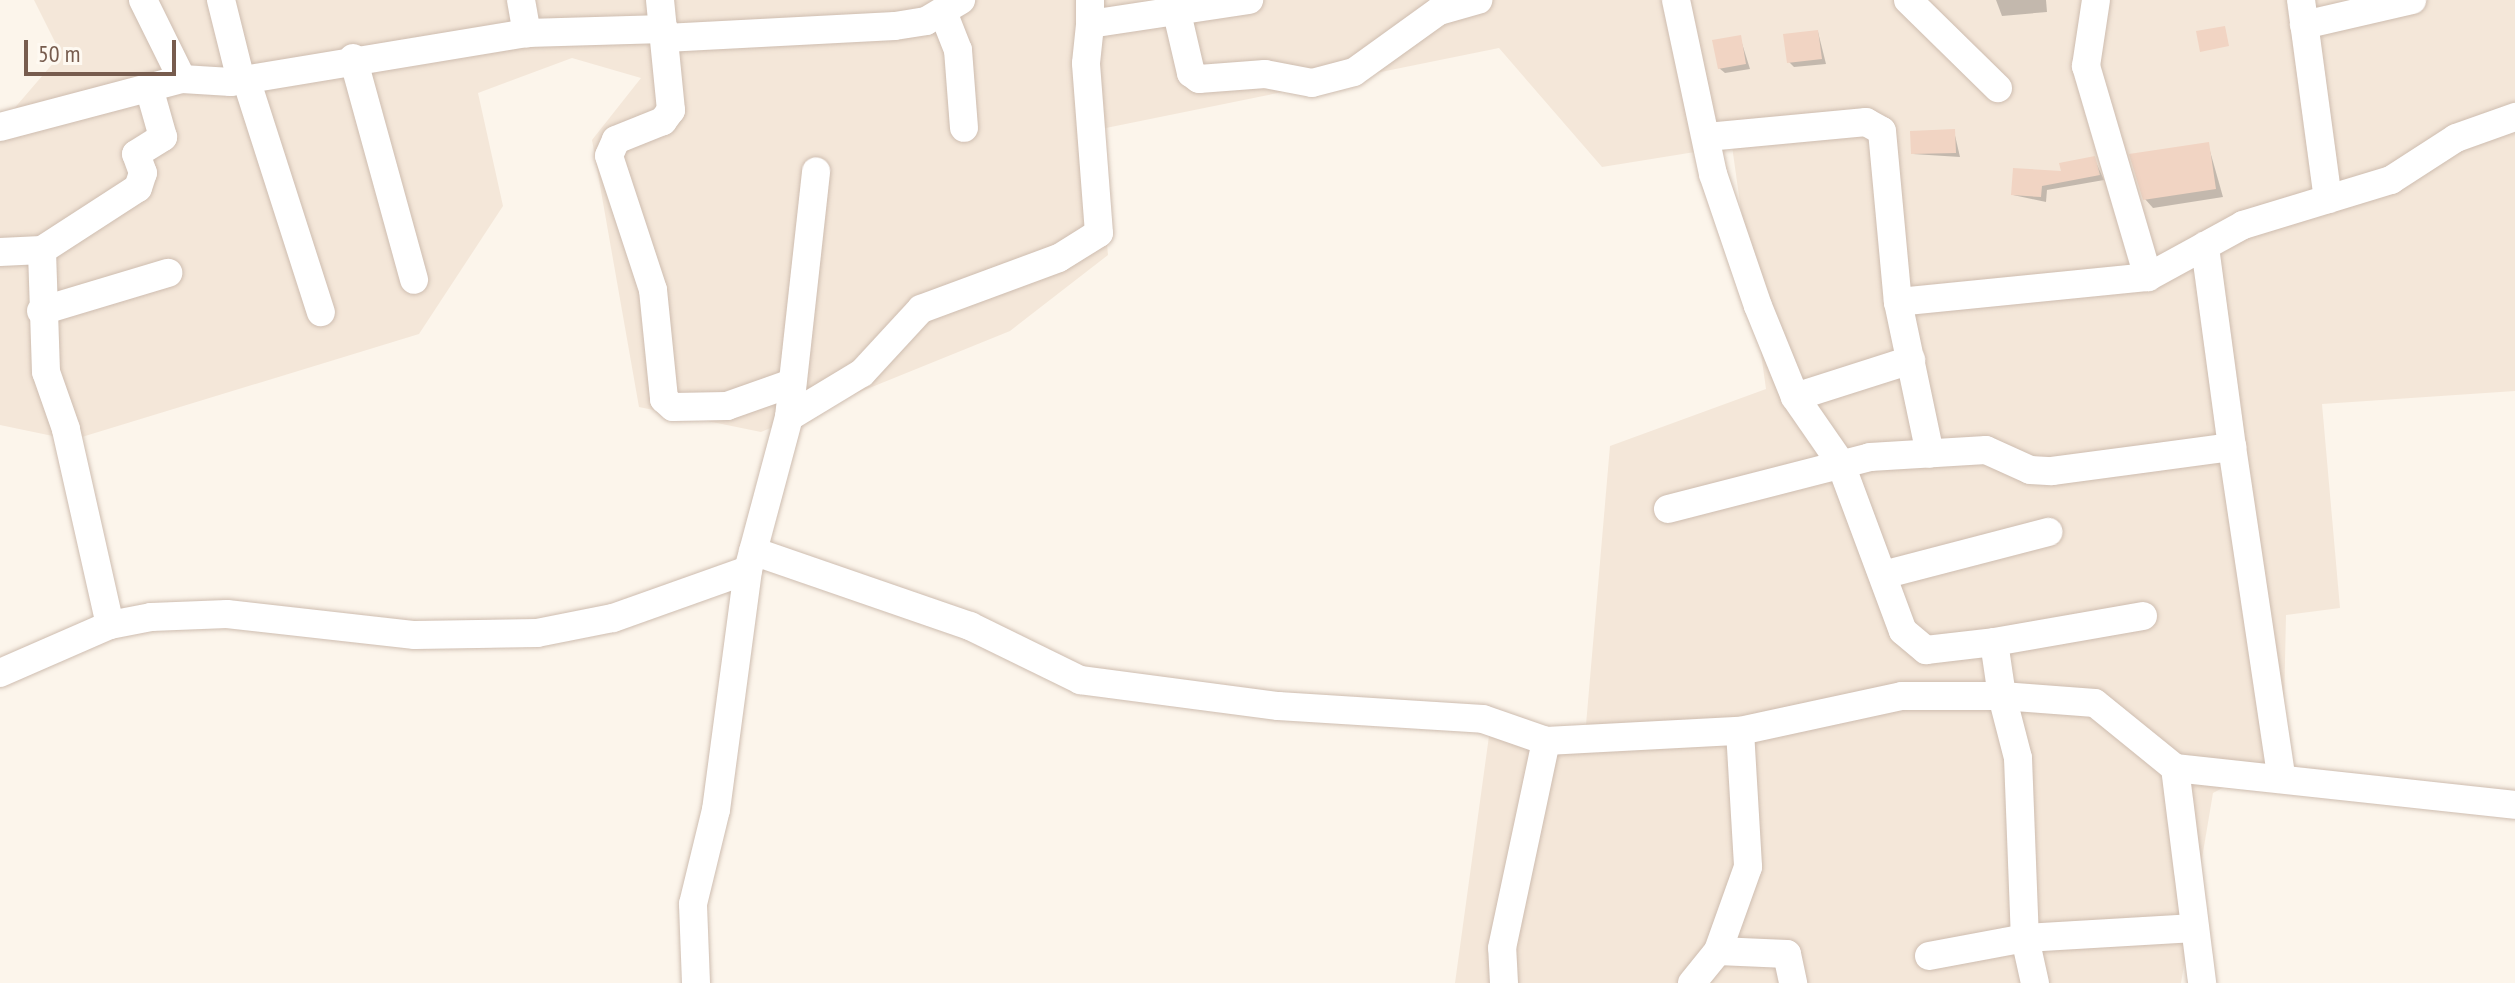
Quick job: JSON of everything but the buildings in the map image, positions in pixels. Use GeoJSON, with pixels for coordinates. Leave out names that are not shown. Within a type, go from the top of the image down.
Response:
{"type":"FeatureCollection","features":[{"type":"Feature","properties":{"kind":"street"},"geometry":{"type":"LineString","coordinates":[[143,0],[182,79]]}},
{"type":"Feature","properties":{"kind":"street"},"geometry":{"type":"LineString","coordinates":[[221,0],[243,79],[321,312]]}},
{"type":"Feature","properties":{"kind":"street"},"geometry":{"type":"LineString","coordinates":[[521,0],[527,33]]}},
{"type":"Feature","properties":{"kind":"street"},"geometry":{"type":"LineString","coordinates":[[660,0],[669,116],[616,140],[609,156],[653,290],[664,399],[673,407],[727,406],[792,383]]}},
{"type":"Feature","properties":{"kind":"street"},"geometry":{"type":"LineString","coordinates":[[789,417],[862,373],[921,309],[1059,258],[1099,233],[1086,63],[1090,12],[1177,13],[1249,0]]}},
{"type":"Feature","properties":{"kind":"street"},"geometry":{"type":"LineString","coordinates":[[1177,13],[1191,73],[1199,79],[1265,74],[1312,83],[1354,72],[1439,11],[1478,0]]}},
{"type":"Feature","properties":{"kind":"street"},"geometry":{"type":"LineString","coordinates":[[1676,0],[1726,217],[1795,397],[1840,462],[1903,631],[1919,648],[1994,642],[2143,616]]}},
{"type":"Feature","properties":{"kind":"street"},"geometry":{"type":"LineString","coordinates":[[1908,0],[1998,88]]}},
{"type":"Feature","properties":{"kind":"street"},"geometry":{"type":"LineString","coordinates":[[2096,0],[2086,66],[2148,277]]}},
{"type":"Feature","properties":{"kind":"street"},"geometry":{"type":"LineString","coordinates":[[2328,199],[2302,13],[2412,0]]}},
{"type":"Feature","properties":{"kind":"street"},"geometry":{"type":"LineString","coordinates":[[0,127],[182,79],[243,79],[353,58],[527,33],[811,36],[926,21],[952,6],[964,128]]}},
{"type":"Feature","properties":{"kind":"street"},"geometry":{"type":"LineString","coordinates":[[353,58],[414,280]]}},
{"type":"Feature","properties":{"kind":"street"},"geometry":{"type":"LineString","coordinates":[[0,252],[42,250],[138,188],[143,173],[136,154],[163,137],[149,88]]}},
{"type":"Feature","properties":{"kind":"street"},"geometry":{"type":"LineString","coordinates":[[1898,302],[2148,277],[2243,225],[2414,170],[2456,138],[2515,117]]}},
{"type":"Feature","properties":{"kind":"street"},"geometry":{"type":"LineString","coordinates":[[1707,137],[1866,122],[1882,131],[1898,302],[1930,454]]}},
{"type":"Feature","properties":{"kind":"street"},"geometry":{"type":"LineString","coordinates":[[696,983],[693,904],[716,810],[750,561],[789,417],[816,171]]}},
{"type":"Feature","properties":{"kind":"street"},"geometry":{"type":"LineString","coordinates":[[2205,246],[2281,776]]}},
{"type":"Feature","properties":{"kind":"street"},"geometry":{"type":"LineString","coordinates":[[42,250],[41,311],[46,372],[66,429],[110,625]]}},
{"type":"Feature","properties":{"kind":"street"},"geometry":{"type":"LineString","coordinates":[[41,311],[168,273]]}},
{"type":"Feature","properties":{"kind":"street"},"geometry":{"type":"LineString","coordinates":[[1795,397],[1911,360]]}},
{"type":"Feature","properties":{"kind":"street"},"geometry":{"type":"LineString","coordinates":[[1668,509],[1840,462],[1986,450],[2030,470],[2052,471],[2232,447]]}},
{"type":"Feature","properties":{"kind":"street"},"geometry":{"type":"LineString","coordinates":[[1883,575],[2048,532]]}},
{"type":"Feature","properties":{"kind":"street"},"geometry":{"type":"LineString","coordinates":[[0,673],[110,625],[200,613],[415,635],[537,633],[613,618],[750,561],[970,626],[1072,678],[1278,706],[1483,719],[1546,741],[1740,731],[1902,696],[2002,696],[2095,703],[2175,768],[2281,776],[2515,805]]}},
{"type":"Feature","properties":{"kind":"street"},"geometry":{"type":"LineString","coordinates":[[1994,642],[2002,696],[2018,758],[2025,938],[2035,983]]}},
{"type":"Feature","properties":{"kind":"street"},"geometry":{"type":"LineString","coordinates":[[1692,983],[1718,951],[1748,867],[1740,731]]}},
{"type":"Feature","properties":{"kind":"street"},"geometry":{"type":"LineString","coordinates":[[1504,983],[1502,948],[1546,741]]}},
{"type":"Feature","properties":{"kind":"street"},"geometry":{"type":"LineString","coordinates":[[2175,768],[2202,983]]}},
{"type":"Feature","properties":{"kind":"street"},"geometry":{"type":"LineString","coordinates":[[1929,956],[2025,938],[2195,928]]}},
{"type":"Feature","properties":{"kind":"street"},"geometry":{"type":"LineString","coordinates":[[1718,951],[1787,954],[1793,983]]}},
{"type":"Feature","properties":{"kind":"shaded area"},"geometry":{"type":"Polygon","coordinates":[[[34,0],[2515,0],[2515,391],[2322,404],[2340,608],[2286,615],[2283,756],[2213,793],[2181,983],[1455,983],[1489,736],[1586,725],[1610,446],[1766,389],[1732,146],[1602,167],[1499,48],[1096,130],[1108,255],[1010,331],[761,432],[639,407],[592,140],[641,78],[572,58],[478,93],[503,206],[419,334],[72,440],[0,425],[0,125],[61,54],[34,0]]]}}]}
